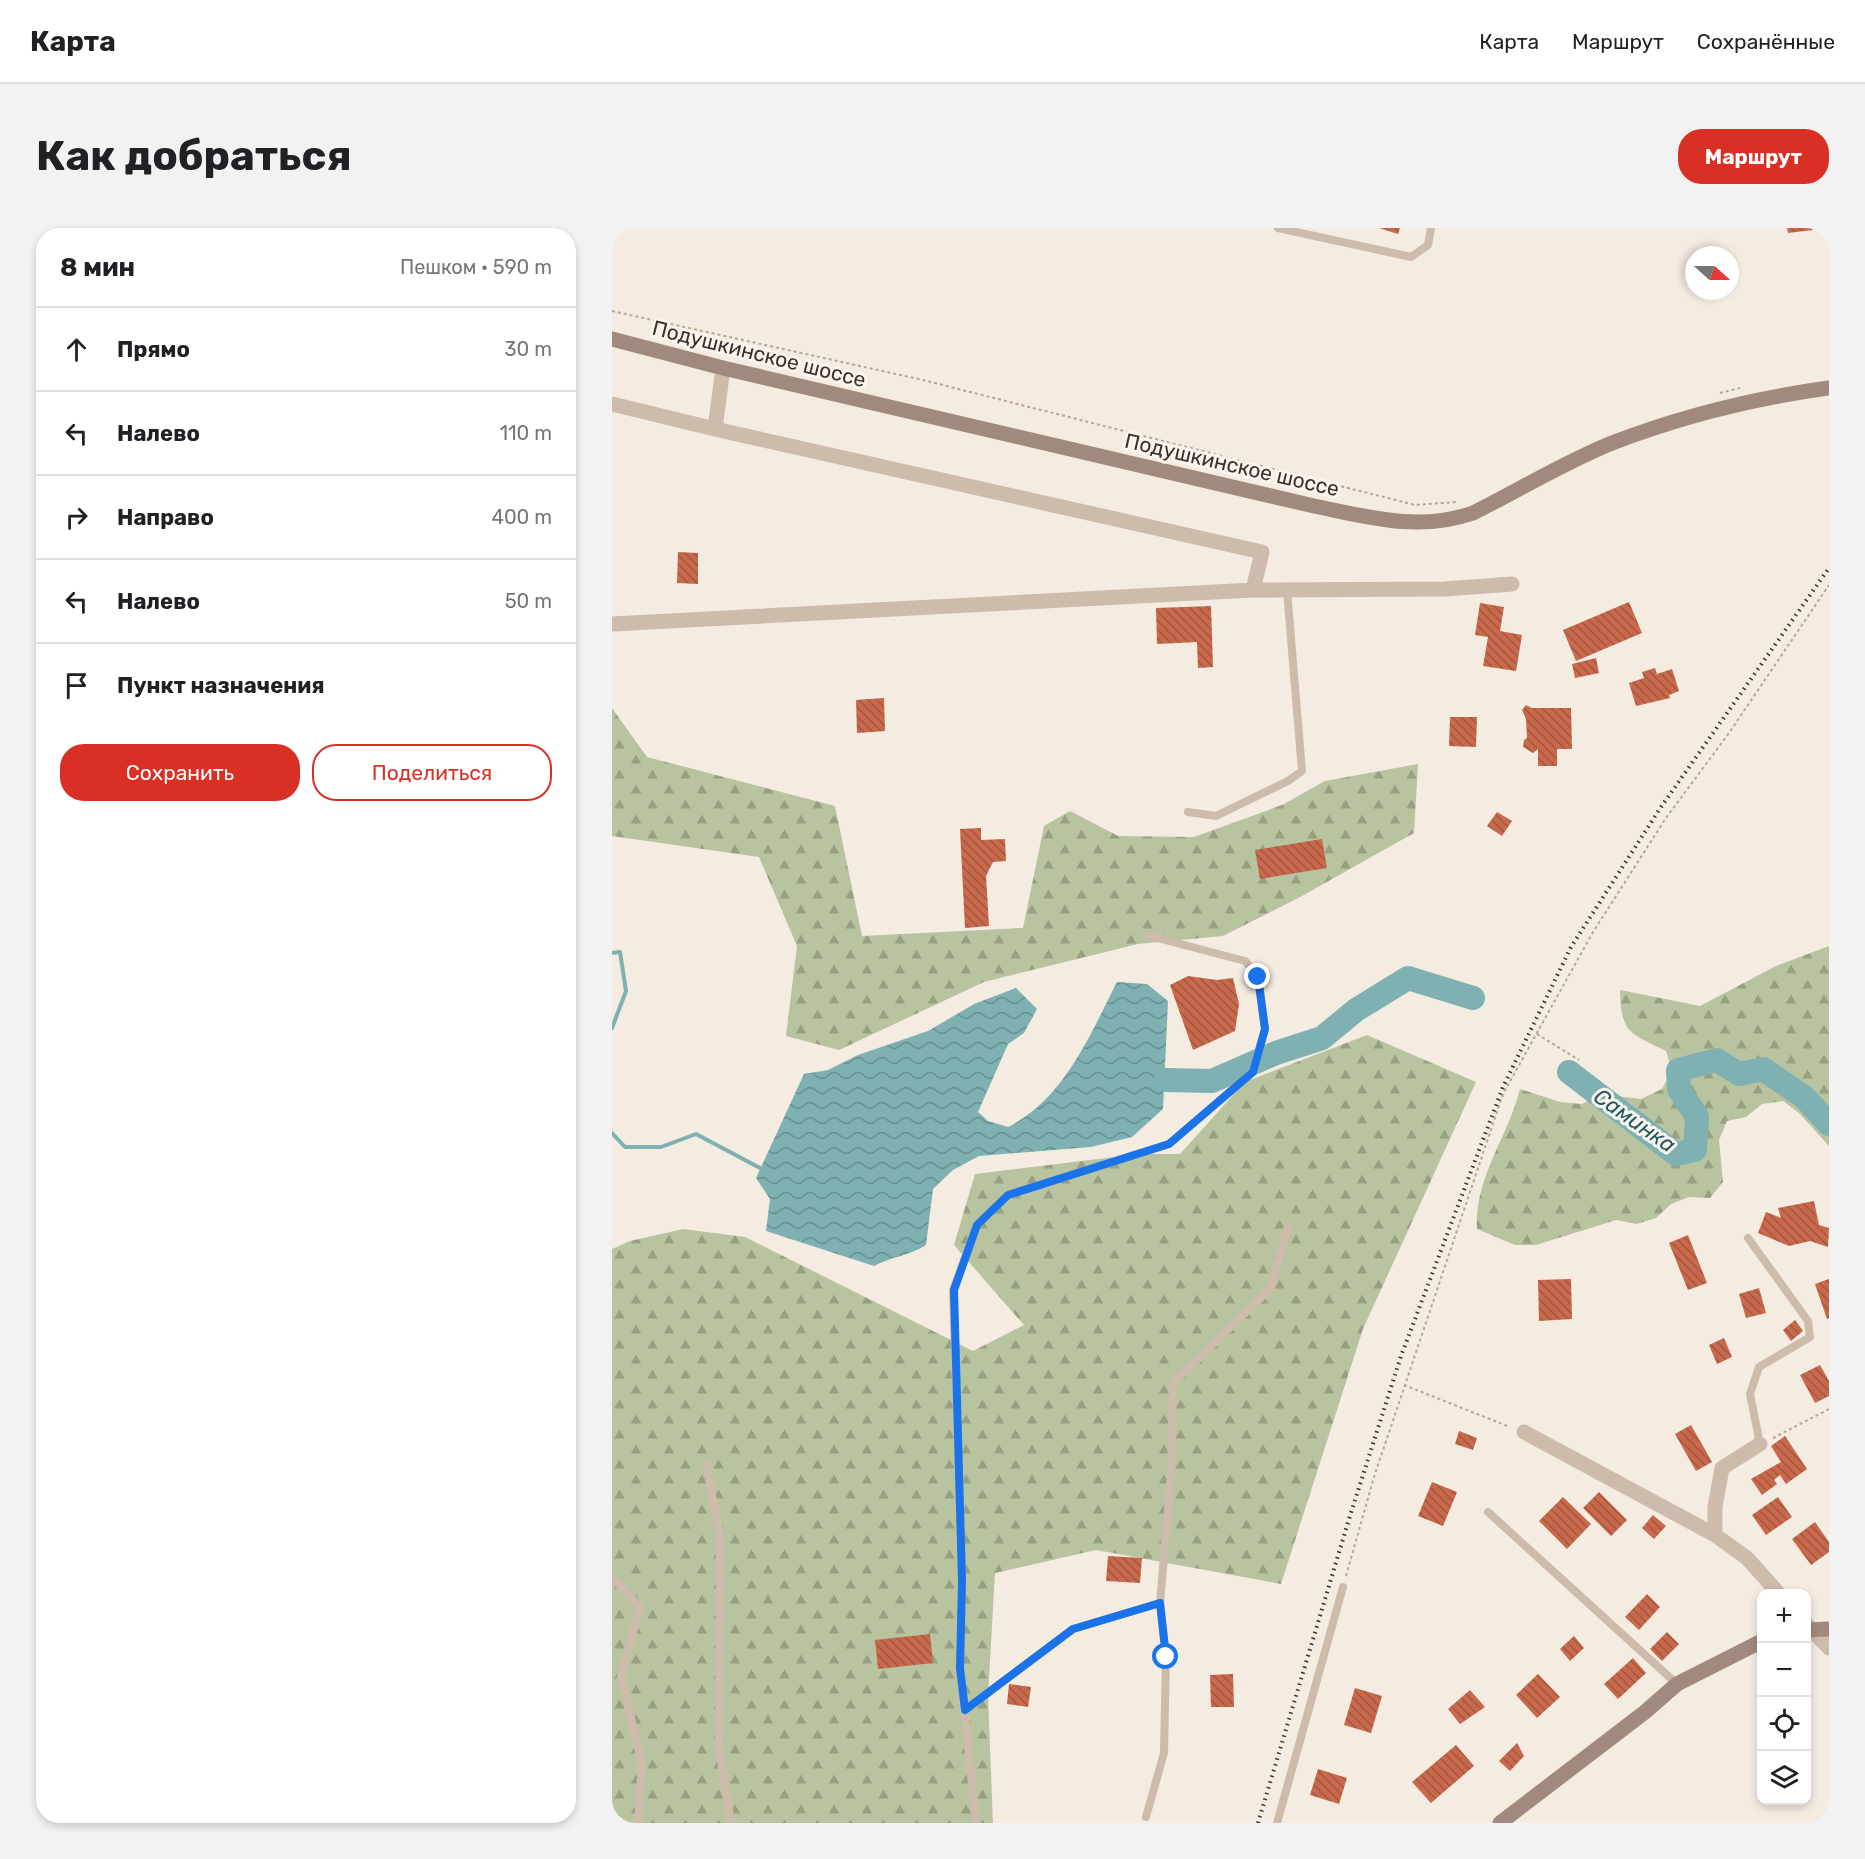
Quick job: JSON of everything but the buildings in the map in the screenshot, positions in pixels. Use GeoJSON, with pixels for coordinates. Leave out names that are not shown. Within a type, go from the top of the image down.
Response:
{"type":"FeatureCollection","features":[{"type":"Feature","properties":{"kind":"main road","name":"Подушкинское шоссе"},"geometry":{"type":"LineString","coordinates":[[612,339],[723,368],[1314,506],[1393,522],[1422,524],[1450,521],[1473,513],[1610,444],[1672,422],[1785,394],[1829,388]]}},
{"type":"Feature","properties":{"kind":"main road"},"geometry":{"type":"LineString","coordinates":[[1811,1628],[1829,1629]]}},
{"type":"Feature","properties":{"kind":"main road"},"geometry":{"type":"LineString","coordinates":[[1500,1823],[1645,1712],[1677,1684],[1757,1643]]}},
{"type":"Feature","properties":{"kind":"street"},"geometry":{"type":"LineString","coordinates":[[715,429],[723,368]]}},
{"type":"Feature","properties":{"kind":"street"},"geometry":{"type":"LineString","coordinates":[[612,404],[1262,552],[1253,590]]}},
{"type":"Feature","properties":{"kind":"street"},"geometry":{"type":"LineString","coordinates":[[612,624],[1253,590],[1445,589],[1512,584]]}},
{"type":"Feature","properties":{"kind":"street"},"geometry":{"type":"LineString","coordinates":[[1524,1432],[1715,1535],[1747,1558],[1775,1589]]}},
{"type":"Feature","properties":{"kind":"street"},"geometry":{"type":"LineString","coordinates":[[1715,1535],[1715,1507],[1722,1468],[1760,1444]]}},
{"type":"Feature","properties":{"kind":"street"},"geometry":{"type":"LineString","coordinates":[[1811,1631],[1829,1647]]}},
{"type":"Feature","properties":{"kind":"lane"},"geometry":{"type":"LineString","coordinates":[[1278,228],[1411,257],[1428,245],[1431,228]]}},
{"type":"Feature","properties":{"kind":"lane"},"geometry":{"type":"LineString","coordinates":[[1188,812],[1216,816],[1288,781],[1302,771],[1287,590]]}},
{"type":"Feature","properties":{"kind":"lane"},"geometry":{"type":"LineString","coordinates":[[976,1823],[960,1668],[962,1581],[954,1290],[977,1225],[1008,1195],[1169,1144],[1253,1072],[1265,1029],[1258,977],[1245,961],[1150,936]]}},
{"type":"Feature","properties":{"kind":"lane"},"geometry":{"type":"LineString","coordinates":[[1146,1817],[1164,1753],[1166,1657],[1160,1603],[1171,1475],[1173,1383],[1271,1288],[1288,1227]]}},
{"type":"Feature","properties":{"kind":"lane"},"geometry":{"type":"LineString","coordinates":[[1748,1238],[1808,1321],[1810,1337],[1759,1367],[1750,1394],[1760,1444]]}},
{"type":"Feature","properties":{"kind":"lane"},"geometry":{"type":"LineString","coordinates":[[706,1464],[720,1537],[719,1749],[731,1823]]}},
{"type":"Feature","properties":{"kind":"lane"},"geometry":{"type":"LineString","coordinates":[[1488,1512],[1677,1684]]}},
{"type":"Feature","properties":{"kind":"lane"},"geometry":{"type":"LineString","coordinates":[[612,1576],[640,1607],[621,1676],[642,1764],[638,1823]]}},
{"type":"Feature","properties":{"kind":"lane"},"geometry":{"type":"LineString","coordinates":[[1277,1823],[1343,1587]]}},
{"type":"Feature","properties":{"kind":"lane"},"geometry":{"type":"LineString","coordinates":[[965,1710],[1073,1629],[1160,1603]]}},
{"type":"Feature","properties":{"kind":"path"},"geometry":{"type":"LineString","coordinates":[[612,311],[922,380],[1415,505],[1458,502]]}},
{"type":"Feature","properties":{"kind":"path"},"geometry":{"type":"LineString","coordinates":[[1719,393],[1742,388]]}},
{"type":"Feature","properties":{"kind":"path"},"geometry":{"type":"LineString","coordinates":[[1343,1587],[1374,1477],[1503,1094],[1593,932],[1666,818],[1728,733],[1829,585]]}},
{"type":"Feature","properties":{"kind":"path"},"geometry":{"type":"LineString","coordinates":[[1537,1034],[1578,1060]]}},
{"type":"Feature","properties":{"kind":"path"},"geometry":{"type":"LineString","coordinates":[[1404,1385],[1524,1432]]}},
{"type":"Feature","properties":{"kind":"path"},"geometry":{"type":"LineString","coordinates":[[1760,1444],[1829,1408]]}},
{"type":"Feature","properties":{"kind":"green space"},"geometry":{"type":"Polygon","coordinates":[[[612,708],[647,757],[835,806],[862,936],[1023,928],[1044,826],[1070,811],[1118,836],[1194,837],[1282,805],[1325,781],[1418,764],[1414,833],[1302,896],[1223,936],[1138,944],[984,982],[839,1050],[786,1036],[797,946],[759,857],[612,836],[612,708]]]}},
{"type":"Feature","properties":{"kind":"green space"},"geometry":{"type":"Polygon","coordinates":[[[1829,946],[1829,1146],[1799,1113],[1783,1101],[1762,1104],[1746,1117],[1727,1121],[1719,1140],[1723,1182],[1710,1198],[1689,1197],[1671,1204],[1656,1218],[1637,1224],[1616,1220],[1536,1245],[1515,1245],[1477,1229],[1477,1210],[1486,1175],[1515,1107],[1520,1089],[1560,1102],[1582,1104],[1600,1094],[1641,1099],[1662,1089],[1672,1071],[1666,1051],[1630,1030],[1623,1016],[1620,990],[1700,1006],[1776,966],[1829,946]]]}},
{"type":"Feature","properties":{"kind":"green space"},"geometry":{"type":"Polygon","coordinates":[[[1367,1035],[1476,1082],[1363,1329],[1281,1584],[1096,1550],[995,1573],[988,1696],[993,1823],[612,1823],[612,1249],[630,1241],[683,1229],[745,1237],[973,1351],[1024,1325],[954,1245],[975,1174],[1139,1154],[1180,1154],[1245,1082],[1367,1035]]]}},
{"type":"Feature","properties":{"kind":"water"},"geometry":{"type":"Polygon","coordinates":[[[1117,982],[1147,984],[1168,1001],[1163,1109],[1132,1137],[1091,1147],[979,1156],[953,1170],[933,1189],[926,1245],[874,1266],[766,1231],[770,1199],[756,1178],[804,1074],[828,1070],[858,1055],[928,1031],[974,1004],[1016,988],[1037,1009],[1024,1033],[1008,1044],[978,1112],[988,1121],[1008,1127],[1028,1115],[1060,1083],[1085,1044],[1117,982]]]}},
{"type":"Feature","properties":{"kind":"waterway"},"geometry":{"type":"LineString","coordinates":[[612,953],[620,952],[626,991],[612,1028]]}},
{"type":"Feature","properties":{"kind":"waterway","name":"Саминка"},"geometry":{"type":"LineString","coordinates":[[1166,1080],[1212,1081],[1276,1053],[1322,1038],[1356,1010],[1408,978],[1473,998]]}},
{"type":"Feature","properties":{"kind":"waterway","name":"Саминка"},"geometry":{"type":"LineString","coordinates":[[1569,1072],[1676,1154],[1695,1150],[1697,1117],[1679,1089],[1678,1070],[1717,1060],[1739,1074],[1763,1069],[1804,1097],[1829,1124]]}},
{"type":"Feature","properties":{"kind":"waterway"},"geometry":{"type":"LineString","coordinates":[[612,1133],[625,1147],[661,1147],[696,1134],[760,1168]]}},
{"type":"Feature","properties":{"kind":"railway"},"geometry":{"type":"LineString","coordinates":[[1258,1823],[1349,1519],[1401,1356],[1503,1087],[1571,947],[1661,807],[1829,568]]}},
{"type":"Feature","properties":{"kind":"route"},"geometry":{"type":"LineString","coordinates":[[1166,1657],[1160,1603],[1073,1629],[965,1710],[960,1668],[962,1581],[954,1290],[977,1225],[1008,1195],[1169,1144],[1253,1072],[1265,1029],[1258,977]]}}]}
